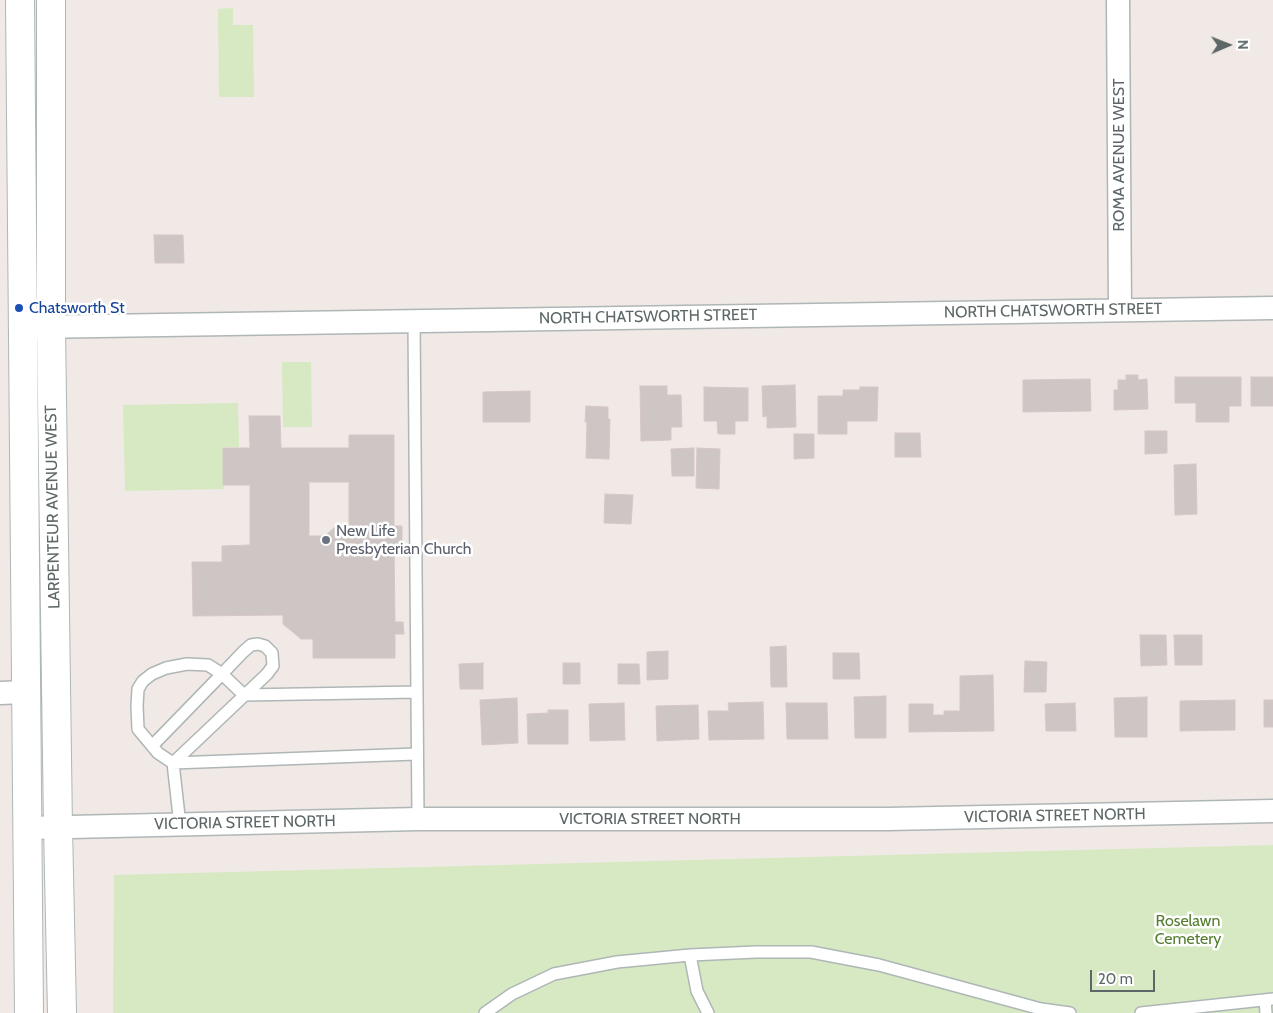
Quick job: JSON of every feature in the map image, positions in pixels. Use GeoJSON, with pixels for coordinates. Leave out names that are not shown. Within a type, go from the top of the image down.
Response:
{"type":"FeatureCollection","features":[{"type":"Feature","properties":{"kind":"main road","name":"LARPENTEUR AVENUE WEST"},"geometry":{"type":"LineString","coordinates":[[20,0],[22,327],[13,692],[27,828],[29,1013]]}},
{"type":"Feature","properties":{"kind":"main road","name":"LARPENTEUR AVENUE WEST"},"geometry":{"type":"LineString","coordinates":[[51,0],[51,327],[62,1013]]}},
{"type":"Feature","properties":{"kind":"street","name":"ROMA AVENUE WEST"},"geometry":{"type":"LineString","coordinates":[[1118,0],[1120,310]]}},
{"type":"Feature","properties":{"kind":"street","name":"NORTH CHATSWORTH STREET"},"geometry":{"type":"LineString","coordinates":[[22,327],[1273,308]]}},
{"type":"Feature","properties":{"kind":"street","name":"VICTORIA STREET NORTH"},"geometry":{"type":"LineString","coordinates":[[27,828],[418,819],[888,819],[1273,811]]}},
{"type":"Feature","properties":{"kind":"lane"},"geometry":{"type":"LineString","coordinates":[[414,321],[418,819]]}},
{"type":"Feature","properties":{"kind":"lane"},"geometry":{"type":"LineString","coordinates":[[152,746],[251,645],[265,646],[272,653],[273,666],[267,674],[173,763]]}},
{"type":"Feature","properties":{"kind":"lane"},"geometry":{"type":"LineString","coordinates":[[416,754],[173,763],[158,753],[142,735],[138,729],[137,720],[138,689],[143,681],[152,674],[166,668],[187,664],[208,665],[222,674],[244,695],[417,692]]}},
{"type":"Feature","properties":{"kind":"lane"},"geometry":{"type":"LineString","coordinates":[[173,763],[180,825]]}},
{"type":"Feature","properties":{"kind":"lane"},"geometry":{"type":"LineString","coordinates":[[485,1013],[512,994],[554,974],[617,962],[690,955],[756,952],[811,952],[879,965],[1040,1009],[1070,1013]]}},
{"type":"Feature","properties":{"kind":"lane"},"geometry":{"type":"LineString","coordinates":[[690,955],[697,991],[708,1013]]}},
{"type":"Feature","properties":{"kind":"lane"},"geometry":{"type":"LineString","coordinates":[[1141,1013],[1269,999],[1266,1013]]}},
{"type":"Feature","properties":{"kind":"green space"},"geometry":{"type":"Polygon","coordinates":[[[233,8],[233,25],[253,25],[254,97],[219,97],[218,9],[233,8]]]}},
{"type":"Feature","properties":{"kind":"green space"},"geometry":{"type":"Polygon","coordinates":[[[282,362],[311,362],[312,427],[283,427],[282,362]]]}},
{"type":"Feature","properties":{"kind":"green space"},"geometry":{"type":"Polygon","coordinates":[[[238,403],[239,447],[223,447],[224,489],[125,491],[123,405],[238,403]]]}},
{"type":"Feature","properties":{"kind":"green space","name":"Roselawn Cemetery"},"geometry":{"type":"Polygon","coordinates":[[[1273,845],[1273,1013],[113,1013],[114,875],[1273,845]]]}},
{"type":"Feature","properties":{"kind":"building"},"geometry":{"type":"Polygon","coordinates":[[[154,235],[183,235],[184,263],[155,263],[154,235]]]}},
{"type":"Feature","properties":{"kind":"building"},"geometry":{"type":"Polygon","coordinates":[[[1126,375],[1138,375],[1138,380],[1147,379],[1148,409],[1114,410],[1114,390],[1118,390],[1118,380],[1126,380],[1126,375]]]}},
{"type":"Feature","properties":{"kind":"building"},"geometry":{"type":"Polygon","coordinates":[[[1175,377],[1241,377],[1241,406],[1229,406],[1229,422],[1196,422],[1196,403],[1175,403],[1175,377]]]}},
{"type":"Feature","properties":{"kind":"building"},"geometry":{"type":"Polygon","coordinates":[[[1251,377],[1273,377],[1273,406],[1251,406],[1251,377]]]}},
{"type":"Feature","properties":{"kind":"building"},"geometry":{"type":"Polygon","coordinates":[[[1090,379],[1091,411],[1023,412],[1023,380],[1090,379]]]}},
{"type":"Feature","properties":{"kind":"building"},"geometry":{"type":"Polygon","coordinates":[[[795,385],[796,427],[767,428],[767,416],[763,417],[762,386],[795,385]]]}},
{"type":"Feature","properties":{"kind":"building"},"geometry":{"type":"Polygon","coordinates":[[[640,386],[667,386],[667,395],[681,395],[682,427],[671,427],[671,440],[641,441],[640,386]]]}},
{"type":"Feature","properties":{"kind":"building"},"geometry":{"type":"Polygon","coordinates":[[[704,387],[748,388],[748,421],[735,421],[735,434],[718,434],[717,421],[704,421],[704,387]]]}},
{"type":"Feature","properties":{"kind":"building"},"geometry":{"type":"Polygon","coordinates":[[[860,387],[878,387],[877,421],[847,421],[847,434],[818,434],[818,396],[843,396],[843,390],[860,390],[860,387]]]}},
{"type":"Feature","properties":{"kind":"building"},"geometry":{"type":"Polygon","coordinates":[[[530,391],[530,422],[483,422],[483,392],[530,391]]]}},
{"type":"Feature","properties":{"kind":"building"},"geometry":{"type":"Polygon","coordinates":[[[586,406],[608,407],[608,419],[610,419],[609,459],[586,458],[586,406]]]}},
{"type":"Feature","properties":{"kind":"building","name":"New Life Presbyterian Church"},"geometry":{"type":"Polygon","coordinates":[[[249,416],[280,416],[281,448],[349,448],[349,435],[394,435],[394,526],[402,526],[402,545],[394,545],[395,622],[403,622],[404,634],[395,634],[395,658],[313,658],[313,639],[301,639],[283,624],[283,615],[193,616],[192,562],[222,562],[222,546],[250,545],[250,485],[223,485],[223,448],[250,448],[249,416]],[[309,482],[309,536],[325,536],[336,526],[349,526],[349,482],[309,482]]]}},
{"type":"Feature","properties":{"kind":"building"},"geometry":{"type":"Polygon","coordinates":[[[1145,431],[1167,431],[1167,453],[1145,454],[1145,431]]]}},
{"type":"Feature","properties":{"kind":"building"},"geometry":{"type":"Polygon","coordinates":[[[895,433],[920,433],[921,457],[895,457],[895,433]]]}},
{"type":"Feature","properties":{"kind":"building"},"geometry":{"type":"Polygon","coordinates":[[[794,434],[814,434],[814,458],[794,459],[794,434]]]}},
{"type":"Feature","properties":{"kind":"building"},"geometry":{"type":"Polygon","coordinates":[[[694,448],[694,476],[672,476],[671,449],[694,448]]]}},
{"type":"Feature","properties":{"kind":"building"},"geometry":{"type":"Polygon","coordinates":[[[697,448],[720,449],[719,489],[696,488],[697,448]]]}},
{"type":"Feature","properties":{"kind":"building"},"geometry":{"type":"Polygon","coordinates":[[[1196,464],[1197,514],[1175,515],[1174,465],[1196,464]]]}},
{"type":"Feature","properties":{"kind":"building"},"geometry":{"type":"Polygon","coordinates":[[[605,494],[633,495],[631,524],[604,523],[605,494]]]}},
{"type":"Feature","properties":{"kind":"building"},"geometry":{"type":"Polygon","coordinates":[[[1140,635],[1166,635],[1167,665],[1141,666],[1140,635]]]}},
{"type":"Feature","properties":{"kind":"building"},"geometry":{"type":"Polygon","coordinates":[[[1174,635],[1202,635],[1202,665],[1175,665],[1174,635]]]}},
{"type":"Feature","properties":{"kind":"building"},"geometry":{"type":"Polygon","coordinates":[[[786,646],[787,687],[771,687],[770,647],[786,646]]]}},
{"type":"Feature","properties":{"kind":"building"},"geometry":{"type":"Polygon","coordinates":[[[668,651],[668,679],[647,680],[647,652],[668,651]]]}},
{"type":"Feature","properties":{"kind":"building"},"geometry":{"type":"Polygon","coordinates":[[[833,653],[859,653],[860,679],[833,679],[833,653]]]}},
{"type":"Feature","properties":{"kind":"building"},"geometry":{"type":"Polygon","coordinates":[[[1025,661],[1047,662],[1046,692],[1024,692],[1025,661]]]}},
{"type":"Feature","properties":{"kind":"building"},"geometry":{"type":"Polygon","coordinates":[[[483,663],[483,689],[460,689],[459,664],[483,663]]]}},
{"type":"Feature","properties":{"kind":"building"},"geometry":{"type":"Polygon","coordinates":[[[563,663],[580,663],[580,684],[563,684],[563,663]]]}},
{"type":"Feature","properties":{"kind":"building"},"geometry":{"type":"Polygon","coordinates":[[[618,664],[639,664],[640,684],[618,684],[618,664]]]}},
{"type":"Feature","properties":{"kind":"building"},"geometry":{"type":"Polygon","coordinates":[[[993,675],[994,731],[909,732],[909,704],[933,704],[933,715],[944,715],[944,711],[960,711],[960,676],[993,675]]]}},
{"type":"Feature","properties":{"kind":"building"},"geometry":{"type":"Polygon","coordinates":[[[886,696],[886,738],[855,738],[854,697],[886,696]]]}},
{"type":"Feature","properties":{"kind":"building"},"geometry":{"type":"Polygon","coordinates":[[[1147,697],[1147,737],[1115,737],[1114,698],[1147,697]]]}},
{"type":"Feature","properties":{"kind":"building"},"geometry":{"type":"Polygon","coordinates":[[[517,698],[518,743],[482,745],[480,700],[517,698]]]}},
{"type":"Feature","properties":{"kind":"building"},"geometry":{"type":"Polygon","coordinates":[[[1235,700],[1235,730],[1180,731],[1180,701],[1235,700]]]}},
{"type":"Feature","properties":{"kind":"building"},"geometry":{"type":"Polygon","coordinates":[[[1264,700],[1273,700],[1273,727],[1264,727],[1264,700]]]}},
{"type":"Feature","properties":{"kind":"building"},"geometry":{"type":"Polygon","coordinates":[[[763,702],[764,739],[709,740],[708,711],[729,711],[728,703],[763,702]]]}},
{"type":"Feature","properties":{"kind":"building"},"geometry":{"type":"Polygon","coordinates":[[[624,703],[625,740],[590,741],[589,704],[624,703]]]}},
{"type":"Feature","properties":{"kind":"building"},"geometry":{"type":"Polygon","coordinates":[[[786,703],[827,703],[828,739],[787,739],[786,703]]]}},
{"type":"Feature","properties":{"kind":"building"},"geometry":{"type":"Polygon","coordinates":[[[1075,703],[1076,731],[1046,731],[1045,704],[1075,703]]]}},
{"type":"Feature","properties":{"kind":"building"},"geometry":{"type":"Polygon","coordinates":[[[698,705],[699,739],[657,741],[656,706],[698,705]]]}},
{"type":"Feature","properties":{"kind":"building"},"geometry":{"type":"Polygon","coordinates":[[[548,710],[568,710],[568,744],[528,744],[527,714],[548,713],[548,710]]]}},
{"type":"Feature","properties":{"kind":"place","name":"Chatsworth St"},"geometry":{"type":"Point","coordinates":[19,308]}},
{"type":"Feature","properties":{"kind":"place","name":"New Life Presbyterian Church"},"geometry":{"type":"Point","coordinates":[326,540]}}]}
